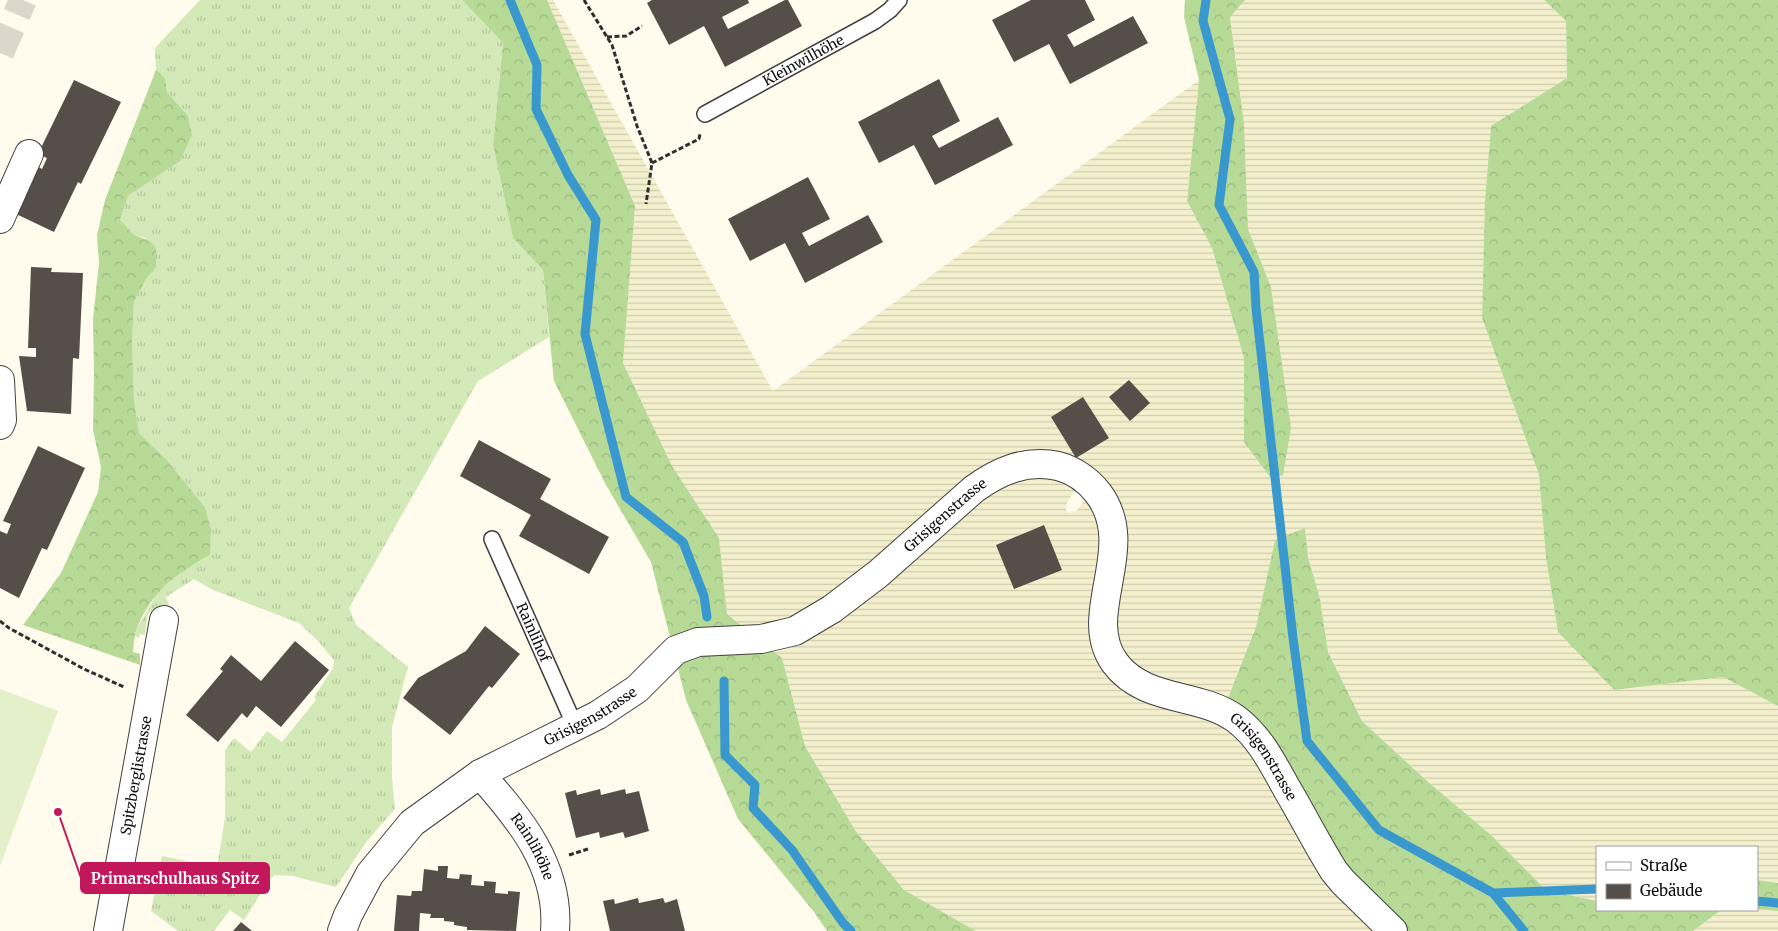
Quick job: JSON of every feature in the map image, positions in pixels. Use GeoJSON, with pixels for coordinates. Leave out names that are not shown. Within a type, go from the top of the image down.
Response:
{"type":"FeatureCollection","features":[{"type":"Feature","properties":{"kind":"street"},"geometry":{"type":"LineString","coordinates":[[0,219],[28,154]]}},
{"type":"Feature","properties":{"kind":"street"},"geometry":{"type":"LineString","coordinates":[[0,380],[2,420],[0,425]]}},
{"type":"Feature","properties":{"kind":"street","name":"Grisigenstrasse"},"geometry":{"type":"LineString","coordinates":[[342,931],[348,915],[370,874],[412,823],[480,774],[598,715],[637,689],[676,650],[698,642],[761,639],[795,631],[832,609],[878,574],[974,490],[1001,472],[1011,468],[1039,463],[1063,467],[1085,480],[1094,488],[1108,509],[1112,520],[1114,546],[1103,625],[1106,645],[1116,664],[1135,681],[1145,687],[1157,692],[1212,706],[1237,720],[1267,752],[1334,870],[1343,882],[1393,931]]}},
{"type":"Feature","properties":{"kind":"street","name":"Spitzberglistrasse"},"geometry":{"type":"LineString","coordinates":[[108,931],[164,620]]}},
{"type":"Feature","properties":{"kind":"street","name":"Rainlihöhe"},"geometry":{"type":"LineString","coordinates":[[480,774],[515,814],[544,863],[552,886],[556,918],[555,931]]}},
{"type":"Feature","properties":{"kind":"lane","name":"Kleinwilhöhe"},"geometry":{"type":"LineString","coordinates":[[705,114],[875,21],[890,10],[899,0]]}},
{"type":"Feature","properties":{"kind":"lane","name":"Rainlihof"},"geometry":{"type":"LineString","coordinates":[[492,539],[575,726]]}},
{"type":"Feature","properties":{"kind":"path"},"geometry":{"type":"LineString","coordinates":[[584,0],[612,45],[635,119],[652,163],[646,204]]}},
{"type":"Feature","properties":{"kind":"path"},"geometry":{"type":"LineString","coordinates":[[607,37],[626,36],[642,26]]}},
{"type":"Feature","properties":{"kind":"path"},"geometry":{"type":"LineString","coordinates":[[652,163],[688,144]]}},
{"type":"Feature","properties":{"kind":"path"},"geometry":{"type":"LineString","coordinates":[[0,621],[9,628],[84,669],[130,690]]}},
{"type":"Feature","properties":{"kind":"shaded area"},"geometry":{"type":"Polygon","coordinates":[[[547,0],[553,0],[773,391],[1199,80],[1187,201],[1212,248],[1244,358],[1244,442],[1271,287],[1248,229],[1244,124],[1230,16],[1245,0],[1544,0],[1566,21],[1567,78],[1491,126],[1485,200],[1482,318],[1539,475],[1546,558],[1558,631],[1614,690],[1723,677],[1778,706],[1778,883],[1758,880],[1758,846],[1596,846],[1596,901],[1546,890],[1491,835],[1427,781],[1362,721],[1328,652],[1320,599],[1308,557],[1305,529],[1275,540],[1256,627],[1226,703],[1149,683],[1116,649],[1115,512],[1036,457],[805,618],[750,632],[727,614],[719,538],[672,466],[623,363],[635,206],[547,0]]]}},
{"type":"Feature","properties":{"kind":"shaded area"},"geometry":{"type":"Polygon","coordinates":[[[1048,471],[1076,488],[1066,505],[1066,510],[1069,513],[1076,511],[1088,497],[1101,514],[1097,649],[1236,727],[1384,931],[976,931],[904,890],[855,830],[805,746],[782,658],[767,646],[988,488],[1048,471]]]}},
{"type":"Feature","properties":{"kind":"shaded area"},"geometry":{"type":"Polygon","coordinates":[[[1758,909],[1778,911],[1778,931],[1693,931],[1720,911],[1758,911],[1758,909]]]}},
{"type":"Feature","properties":{"kind":"green space"},"geometry":{"type":"Polygon","coordinates":[[[200,0],[462,0],[503,43],[493,145],[513,238],[543,270],[549,337],[478,381],[349,608],[356,625],[408,667],[392,727],[392,779],[395,809],[367,841],[336,887],[293,876],[275,875],[266,882],[244,920],[230,910],[214,931],[178,931],[151,911],[162,856],[217,867],[225,818],[225,750],[234,738],[251,752],[267,731],[282,742],[316,700],[314,697],[333,668],[334,660],[299,623],[213,590],[194,579],[166,597],[169,605],[148,613],[145,635],[140,634],[139,638],[135,636],[136,630],[158,592],[184,570],[210,555],[211,529],[205,507],[166,459],[139,433],[134,399],[132,342],[134,302],[146,279],[156,268],[145,238],[133,234],[120,221],[128,196],[180,161],[188,116],[167,92],[165,78],[156,70],[155,48],[200,0]]]}},
{"type":"Feature","properties":{"kind":"green space"},"geometry":{"type":"Polygon","coordinates":[[[462,0],[547,0],[635,206],[623,363],[672,466],[719,538],[727,614],[782,658],[805,746],[855,830],[904,890],[976,931],[827,931],[814,912],[738,819],[686,700],[651,562],[606,485],[554,381],[543,270],[513,238],[493,145],[503,43],[462,0]]]}},
{"type":"Feature","properties":{"kind":"green space"},"geometry":{"type":"Polygon","coordinates":[[[1185,0],[1245,0],[1230,17],[1244,124],[1248,229],[1271,287],[1291,428],[1283,475],[1270,477],[1244,442],[1244,358],[1212,248],[1187,201],[1199,80],[1184,17],[1185,0]]]}},
{"type":"Feature","properties":{"kind":"green space"},"geometry":{"type":"Polygon","coordinates":[[[1544,0],[1778,0],[1778,706],[1723,677],[1614,690],[1558,632],[1546,558],[1539,475],[1482,318],[1485,200],[1491,126],[1567,78],[1566,21],[1544,0]]]}},
{"type":"Feature","properties":{"kind":"green space"},"geometry":{"type":"Polygon","coordinates":[[[156,70],[165,78],[167,92],[188,116],[192,135],[180,161],[128,196],[120,220],[133,234],[151,242],[156,249],[156,268],[146,279],[134,302],[132,342],[134,399],[139,433],[166,459],[205,507],[211,529],[210,555],[186,569],[166,585],[143,615],[136,631],[133,652],[140,654],[140,665],[23,625],[61,573],[98,492],[101,467],[93,430],[93,319],[99,263],[97,235],[105,200],[156,70]]]}},
{"type":"Feature","properties":{"kind":"green space"},"geometry":{"type":"Polygon","coordinates":[[[1305,528],[1308,557],[1320,599],[1328,652],[1362,721],[1427,781],[1491,835],[1546,890],[1596,901],[1596,911],[1720,911],[1693,931],[1398,931],[1358,891],[1226,703],[1256,627],[1275,540],[1305,528]]]}},
{"type":"Feature","properties":{"kind":"green space"},"geometry":{"type":"Polygon","coordinates":[[[0,689],[58,711],[0,866],[0,689]]]}},
{"type":"Feature","properties":{"kind":"green space"},"geometry":{"type":"Polygon","coordinates":[[[1758,880],[1778,883],[1778,911],[1758,909],[1758,880]]]}},
{"type":"Feature","properties":{"kind":"building"},"geometry":{"type":"Polygon","coordinates":[[[652,0],[748,0],[749,3],[722,17],[728,29],[788,0],[802,26],[725,67],[704,26],[669,45],[647,3],[652,0]]]}},
{"type":"Feature","properties":{"kind":"building"},"geometry":{"type":"Polygon","coordinates":[[[1031,0],[1085,0],[1095,20],[1067,35],[1074,47],[1133,16],[1148,43],[1070,84],[1049,44],[1014,62],[992,20],[1031,0]]]}},
{"type":"Feature","properties":{"kind":"building"},"geometry":{"type":"Polygon","coordinates":[[[939,79],[960,121],[932,136],[939,148],[998,117],[1013,145],[935,185],[914,145],[879,163],[858,122],[939,79]]]}},
{"type":"Feature","properties":{"kind":"building"},"geometry":{"type":"Polygon","coordinates":[[[74,80],[121,102],[81,184],[78,182],[54,232],[14,213],[28,161],[42,169],[47,158],[38,154],[74,80]]]}},
{"type":"Feature","properties":{"kind":"building"},"geometry":{"type":"Polygon","coordinates":[[[808,177],[830,219],[802,233],[809,246],[868,215],[883,242],[805,283],[785,243],[750,261],[728,219],[808,177]]]}},
{"type":"Feature","properties":{"kind":"building"},"geometry":{"type":"Polygon","coordinates":[[[31,267],[52,268],[51,272],[83,273],[79,359],[73,358],[71,414],[27,411],[19,356],[36,357],[36,348],[28,348],[31,267]]]}},
{"type":"Feature","properties":{"kind":"building"},"geometry":{"type":"Polygon","coordinates":[[[1129,380],[1150,403],[1130,421],[1109,397],[1129,380]]]}},
{"type":"Feature","properties":{"kind":"building"},"geometry":{"type":"Polygon","coordinates":[[[1083,397],[1109,438],[1076,458],[1051,417],[1083,397]]]}},
{"type":"Feature","properties":{"kind":"building"},"geometry":{"type":"Polygon","coordinates":[[[479,440],[551,479],[540,499],[609,537],[589,574],[519,536],[531,515],[460,476],[479,440]]]}},
{"type":"Feature","properties":{"kind":"building"},"geometry":{"type":"Polygon","coordinates":[[[38,446],[85,468],[47,550],[42,548],[19,598],[0,588],[0,531],[7,534],[11,524],[3,521],[38,446]]]}},
{"type":"Feature","properties":{"kind":"building"},"geometry":{"type":"Polygon","coordinates":[[[1044,525],[1062,570],[1014,589],[996,545],[1044,525]]]}},
{"type":"Feature","properties":{"kind":"building"},"geometry":{"type":"Polygon","coordinates":[[[485,626],[520,654],[492,688],[489,686],[450,735],[403,698],[418,678],[466,651],[485,626]]]}},
{"type":"Feature","properties":{"kind":"building"},"geometry":{"type":"Polygon","coordinates":[[[295,641],[329,670],[281,727],[256,706],[247,718],[242,713],[218,742],[186,715],[223,671],[220,669],[231,655],[261,681],[295,641]]]}},
{"type":"Feature","properties":{"kind":"building"},"geometry":{"type":"Polygon","coordinates":[[[600,789],[601,795],[625,789],[626,794],[639,791],[649,831],[625,838],[623,832],[600,838],[599,832],[576,838],[565,793],[576,790],[577,795],[600,789]]]}},
{"type":"Feature","properties":{"kind":"building"},"geometry":{"type":"Polygon","coordinates":[[[438,866],[448,866],[447,878],[459,879],[460,874],[472,875],[471,885],[484,886],[484,881],[496,882],[495,893],[508,894],[508,891],[520,892],[516,931],[467,930],[467,927],[454,925],[454,922],[444,921],[444,918],[430,918],[431,914],[420,913],[419,931],[394,931],[397,895],[411,896],[412,891],[422,891],[424,869],[438,871],[438,866]]]}},
{"type":"Feature","properties":{"kind":"building"},"geometry":{"type":"Polygon","coordinates":[[[638,898],[639,903],[663,898],[665,903],[677,899],[685,931],[610,931],[603,901],[614,899],[615,904],[638,898]]]}},
{"type":"Feature","properties":{"kind":"building"},"geometry":{"type":"Polygon","coordinates":[[[241,922],[252,931],[233,931],[241,922]]]}},
{"type":"Feature","properties":{"kind":"waterway"},"geometry":{"type":"LineString","coordinates":[[510,0],[537,65],[536,109],[568,175],[596,220],[585,334],[626,497],[683,542],[704,596],[707,617]]}},
{"type":"Feature","properties":{"kind":"waterway"},"geometry":{"type":"LineString","coordinates":[[1206,0],[1203,21],[1230,119],[1219,205],[1254,272],[1256,308],[1293,638],[1307,741],[1379,830],[1493,893],[1524,931]]}},
{"type":"Feature","properties":{"kind":"waterway"},"geometry":{"type":"LineString","coordinates":[[724,681],[725,755],[755,785],[753,808],[792,850],[843,923],[851,931]]}},
{"type":"Feature","properties":{"kind":"waterway"},"geometry":{"type":"LineString","coordinates":[[1493,893],[1596,889]]}},
{"type":"Feature","properties":{"kind":"waterway"},"geometry":{"type":"LineString","coordinates":[[1758,901],[1778,903]]}},
{"type":"Feature","properties":{"kind":"tunnel"},"geometry":{"type":"LineString","coordinates":[[0,53],[23,0]]}},
{"type":"Feature","properties":{"kind":"place","name":"Primarschulhaus Spitz"},"geometry":{"type":"Point","coordinates":[58,812]}}]}
